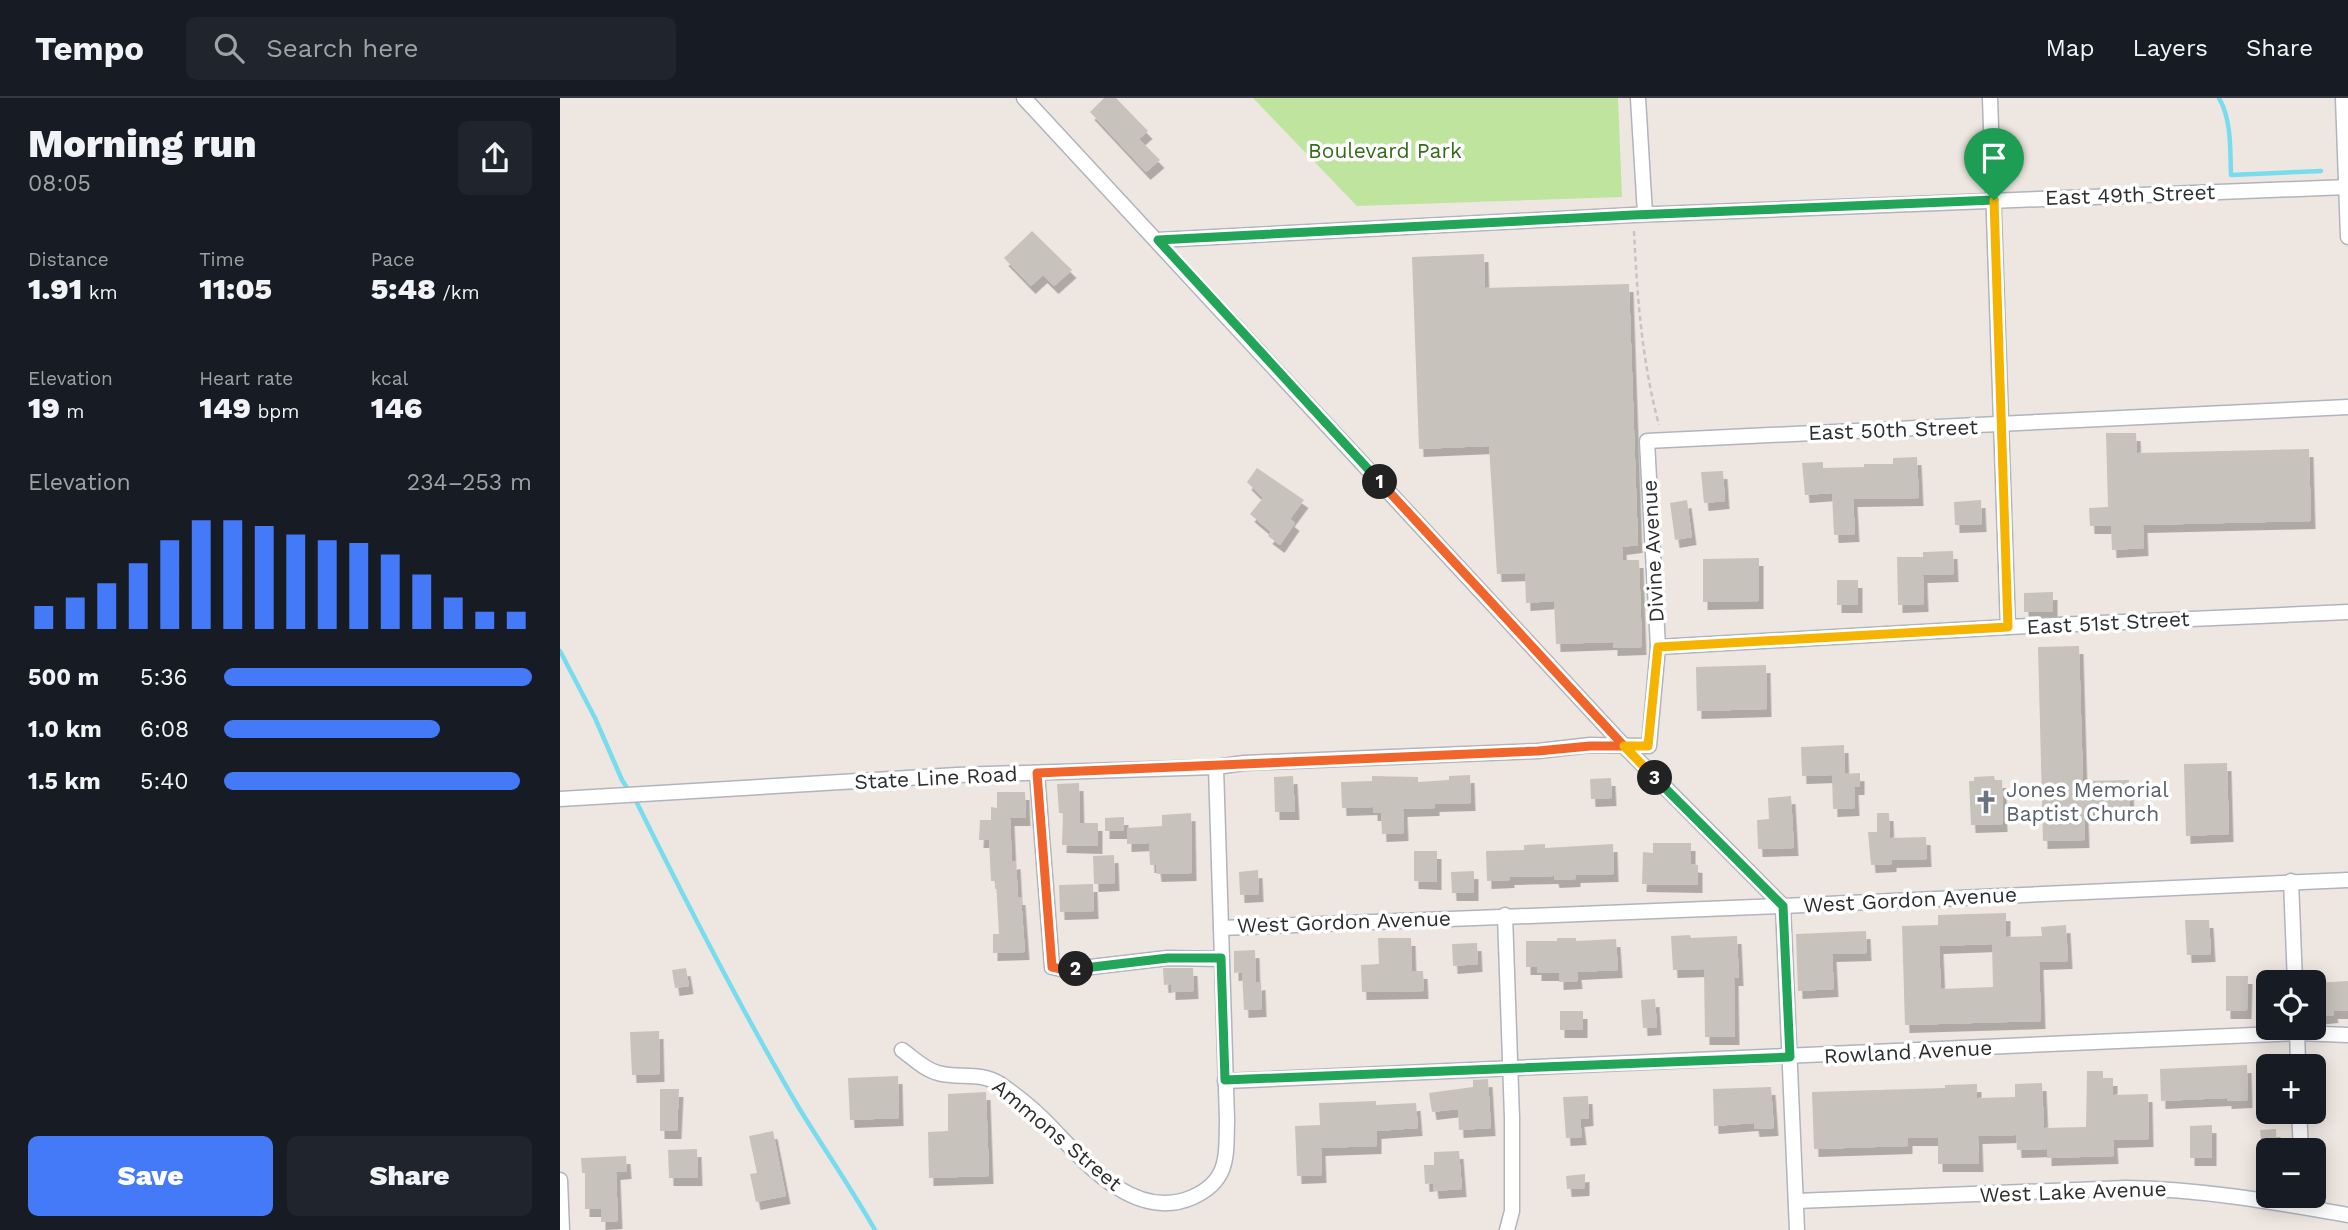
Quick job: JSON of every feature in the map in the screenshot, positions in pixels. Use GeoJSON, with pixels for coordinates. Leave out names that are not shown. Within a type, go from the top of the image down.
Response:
{"type":"FeatureCollection","features":[{"type":"Feature","properties":{"kind":"street"},"geometry":{"type":"LineString","coordinates":[[1024,98],[1624,746],[1783,906],[1797,1230]]}},
{"type":"Feature","properties":{"kind":"street"},"geometry":{"type":"LineString","coordinates":[[1638,98],[1639,215]]}},
{"type":"Feature","properties":{"kind":"street"},"geometry":{"type":"LineString","coordinates":[[1990,98],[2008,627]]}},
{"type":"Feature","properties":{"kind":"street"},"geometry":{"type":"LineString","coordinates":[[2343,98],[2348,237]]}},
{"type":"Feature","properties":{"kind":"street","name":"East 49th Street"},"geometry":{"type":"LineString","coordinates":[[1158,240],[1639,215],[2347,187]]}},
{"type":"Feature","properties":{"kind":"street","name":"East 50th Street"},"geometry":{"type":"LineString","coordinates":[[1647,441],[2000,426],[2348,407]]}},
{"type":"Feature","properties":{"kind":"street","name":"Divine Avenue"},"geometry":{"type":"LineString","coordinates":[[1647,441],[1658,647],[1648,746]]}},
{"type":"Feature","properties":{"kind":"street","name":"East 51st Street"},"geometry":{"type":"LineString","coordinates":[[1658,647],[2008,627],[2348,612]]}},
{"type":"Feature","properties":{"kind":"street","name":"State Line Road"},"geometry":{"type":"LineString","coordinates":[[560,799],[957,775],[1216,767],[1244,763],[1538,751],[1590,746],[1648,746]]}},
{"type":"Feature","properties":{"kind":"street","name":"Ammons Street"},"geometry":{"type":"LineString","coordinates":[[902,1050],[940,1074],[988,1077],[1053,1129],[1089,1166],[1125,1193],[1145,1201],[1189,1199],[1201,1193],[1220,1176],[1226,1160],[1216,767]]}},
{"type":"Feature","properties":{"kind":"street"},"geometry":{"type":"LineString","coordinates":[[1037,773],[1052,967],[1065,970],[1168,958],[1221,958]]}},
{"type":"Feature","properties":{"kind":"street","name":"West Gordon Avenue"},"geometry":{"type":"LineString","coordinates":[[1221,928],[2348,880]]}},
{"type":"Feature","properties":{"kind":"street"},"geometry":{"type":"LineString","coordinates":[[2291,881],[2295,970]]}},
{"type":"Feature","properties":{"kind":"street"},"geometry":{"type":"LineString","coordinates":[[1505,915],[1511,1069],[1512,1211],[1507,1230]]}},
{"type":"Feature","properties":{"kind":"street","name":"Rowland Avenue"},"geometry":{"type":"LineString","coordinates":[[1225,1080],[1790,1057],[2256,1032]]}},
{"type":"Feature","properties":{"kind":"street","name":"Rowland Avenue"},"geometry":{"type":"LineString","coordinates":[[2326,1033],[2348,1035]]}},
{"type":"Feature","properties":{"kind":"street"},"geometry":{"type":"LineString","coordinates":[[560,1181],[562,1230]]}},
{"type":"Feature","properties":{"kind":"street","name":"West Lake Avenue"},"geometry":{"type":"LineString","coordinates":[[1796,1201],[2126,1188],[2189,1190],[2256,1197]]}},
{"type":"Feature","properties":{"kind":"street","name":"West Lake Avenue"},"geometry":{"type":"LineString","coordinates":[[2326,1208],[2348,1214]]}},
{"type":"Feature","properties":{"kind":"path"},"geometry":{"type":"LineString","coordinates":[[1639,215],[1637,292],[1651,397],[1661,430],[1667,440]]}},
{"type":"Feature","properties":{"kind":"green space","name":"Boulevard Park"},"geometry":{"type":"Polygon","coordinates":[[[1253,98],[1618,98],[1622,197],[1357,206],[1253,98]]]}},
{"type":"Feature","properties":{"kind":"building"},"geometry":{"type":"Polygon","coordinates":[[[1104,98],[1116,98],[1148,131],[1139,139],[1160,160],[1146,172],[1090,112],[1104,98]]]}},
{"type":"Feature","properties":{"kind":"building"},"geometry":{"type":"Polygon","coordinates":[[[1032,231],[1072,270],[1054,286],[1043,275],[1031,286],[1004,258],[1032,231]]]}},
{"type":"Feature","properties":{"kind":"building"},"geometry":{"type":"Polygon","coordinates":[[[1484,254],[1485,288],[1629,284],[1638,545],[1622,547],[1623,560],[1639,560],[1642,647],[1613,648],[1613,642],[1556,644],[1554,601],[1526,603],[1525,573],[1497,574],[1489,446],[1419,449],[1412,257],[1484,254]]]}},
{"type":"Feature","properties":{"kind":"building"},"geometry":{"type":"Polygon","coordinates":[[[2106,433],[2136,433],[2137,453],[2309,449],[2311,521],[2143,525],[2144,548],[2112,550],[2111,526],[2090,526],[2089,508],[2108,507],[2106,433]]]}},
{"type":"Feature","properties":{"kind":"building"},"geometry":{"type":"Polygon","coordinates":[[[1917,457],[1919,498],[1853,499],[1855,534],[1834,535],[1832,493],[1805,495],[1802,463],[1823,462],[1823,468],[1864,467],[1864,464],[1893,464],[1893,458],[1917,457]]]}},
{"type":"Feature","properties":{"kind":"building"},"geometry":{"type":"Polygon","coordinates":[[[1257,468],[1304,500],[1290,519],[1295,523],[1280,545],[1268,536],[1271,532],[1250,514],[1263,498],[1247,482],[1257,468]]]}},
{"type":"Feature","properties":{"kind":"building"},"geometry":{"type":"Polygon","coordinates":[[[1723,471],[1725,501],[1704,503],[1701,472],[1723,471]]]}},
{"type":"Feature","properties":{"kind":"building"},"geometry":{"type":"Polygon","coordinates":[[[1687,500],[1692,537],[1675,540],[1670,503],[1687,500]]]}},
{"type":"Feature","properties":{"kind":"building"},"geometry":{"type":"Polygon","coordinates":[[[1981,500],[1982,524],[1955,525],[1954,502],[1981,500]]]}},
{"type":"Feature","properties":{"kind":"building"},"geometry":{"type":"Polygon","coordinates":[[[1953,551],[1954,574],[1923,575],[1924,604],[1898,605],[1897,557],[1923,557],[1923,552],[1953,551]]]}},
{"type":"Feature","properties":{"kind":"building"},"geometry":{"type":"Polygon","coordinates":[[[1759,558],[1759,601],[1703,602],[1703,559],[1759,558]]]}},
{"type":"Feature","properties":{"kind":"building"},"geometry":{"type":"Polygon","coordinates":[[[1837,580],[1858,580],[1858,605],[1837,605],[1837,580]]]}},
{"type":"Feature","properties":{"kind":"building"},"geometry":{"type":"Polygon","coordinates":[[[2053,592],[2053,612],[2024,612],[2024,593],[2053,592]]]}},
{"type":"Feature","properties":{"kind":"building"},"geometry":{"type":"Polygon","coordinates":[[[2079,646],[2083,781],[2129,780],[2130,810],[2084,812],[2085,840],[2043,841],[2038,647],[2079,646]]]}},
{"type":"Feature","properties":{"kind":"building"},"geometry":{"type":"Polygon","coordinates":[[[1766,665],[1767,709],[1697,711],[1696,667],[1766,665]]]}},
{"type":"Feature","properties":{"kind":"building"},"geometry":{"type":"Polygon","coordinates":[[[1844,745],[1845,774],[1860,773],[1860,787],[1854,787],[1855,808],[1833,809],[1832,775],[1802,776],[1801,747],[1844,745]]]}},
{"type":"Feature","properties":{"kind":"building"},"geometry":{"type":"Polygon","coordinates":[[[2227,763],[2229,834],[2186,836],[2184,764],[2227,763]]]}},
{"type":"Feature","properties":{"kind":"building"},"geometry":{"type":"Polygon","coordinates":[[[1470,775],[1471,803],[1435,804],[1435,808],[1403,809],[1404,833],[1382,834],[1381,813],[1373,813],[1373,807],[1342,808],[1341,782],[1372,781],[1372,776],[1418,777],[1418,782],[1449,780],[1449,776],[1470,775]]]}},
{"type":"Feature","properties":{"kind":"building"},"geometry":{"type":"Polygon","coordinates":[[[1293,776],[1295,812],[1275,812],[1274,777],[1293,776]]]}},
{"type":"Feature","properties":{"kind":"building","name":"Jones Memorial Baptist Church"},"geometry":{"type":"Polygon","coordinates":[[[1994,776],[1995,780],[2002,780],[2003,824],[1971,825],[1969,781],[1974,781],[1974,777],[1994,776]]]}},
{"type":"Feature","properties":{"kind":"building"},"geometry":{"type":"Polygon","coordinates":[[[1611,778],[1612,798],[1591,799],[1590,779],[1611,778]]]}},
{"type":"Feature","properties":{"kind":"building"},"geometry":{"type":"Polygon","coordinates":[[[1079,783],[1080,823],[1098,823],[1098,846],[1062,845],[1063,813],[1059,813],[1057,784],[1079,783]]]}},
{"type":"Feature","properties":{"kind":"building"},"geometry":{"type":"Polygon","coordinates":[[[997,792],[1025,792],[1026,818],[1010,818],[1012,862],[1016,861],[1025,952],[993,953],[993,934],[999,934],[996,881],[991,881],[989,840],[979,840],[980,820],[991,820],[991,807],[997,808],[997,792]]]}},
{"type":"Feature","properties":{"kind":"building"},"geometry":{"type":"Polygon","coordinates":[[[1791,796],[1794,848],[1758,849],[1757,820],[1769,819],[1768,798],[1791,796]]]}},
{"type":"Feature","properties":{"kind":"building"},"geometry":{"type":"Polygon","coordinates":[[[1191,813],[1192,873],[1157,874],[1156,865],[1150,865],[1149,843],[1127,844],[1127,828],[1162,826],[1162,815],[1191,813]]]}},
{"type":"Feature","properties":{"kind":"building"},"geometry":{"type":"Polygon","coordinates":[[[1877,813],[1889,813],[1890,838],[1926,837],[1927,859],[1892,860],[1892,864],[1871,865],[1868,832],[1877,832],[1877,813]]]}},
{"type":"Feature","properties":{"kind":"building"},"geometry":{"type":"Polygon","coordinates":[[[1124,817],[1124,831],[1105,831],[1105,818],[1124,817]]]}},
{"type":"Feature","properties":{"kind":"building"},"geometry":{"type":"Polygon","coordinates":[[[1653,843],[1691,843],[1691,864],[1698,865],[1698,885],[1642,884],[1643,852],[1653,853],[1653,843]]]}},
{"type":"Feature","properties":{"kind":"building"},"geometry":{"type":"Polygon","coordinates":[[[1545,844],[1545,848],[1613,844],[1614,874],[1576,875],[1576,879],[1555,880],[1554,876],[1510,877],[1510,880],[1487,881],[1486,851],[1524,850],[1524,845],[1545,844]]]}},
{"type":"Feature","properties":{"kind":"building"},"geometry":{"type":"Polygon","coordinates":[[[1414,851],[1437,851],[1437,882],[1414,881],[1414,851]]]}},
{"type":"Feature","properties":{"kind":"building"},"geometry":{"type":"Polygon","coordinates":[[[1114,855],[1115,883],[1094,884],[1093,856],[1114,855]]]}},
{"type":"Feature","properties":{"kind":"building"},"geometry":{"type":"Polygon","coordinates":[[[1258,870],[1259,894],[1240,895],[1239,872],[1258,870]]]}},
{"type":"Feature","properties":{"kind":"building"},"geometry":{"type":"Polygon","coordinates":[[[1474,871],[1474,893],[1452,893],[1451,872],[1474,871]]]}},
{"type":"Feature","properties":{"kind":"building"},"geometry":{"type":"Polygon","coordinates":[[[1093,884],[1094,911],[1060,912],[1059,885],[1093,884]]]}},
{"type":"Feature","properties":{"kind":"building"},"geometry":{"type":"Polygon","coordinates":[[[2006,913],[2006,937],[2042,936],[2041,927],[2066,925],[2068,961],[2039,962],[2041,1021],[1905,1025],[1902,926],[1938,925],[1938,915],[2006,913]],[[1992,944],[1939,946],[1941,989],[1993,987],[1992,944]]]}},
{"type":"Feature","properties":{"kind":"building"},"geometry":{"type":"Polygon","coordinates":[[[2185,920],[2209,920],[2211,954],[2187,955],[2185,920]]]}},
{"type":"Feature","properties":{"kind":"building"},"geometry":{"type":"Polygon","coordinates":[[[1866,931],[1867,953],[1832,954],[1834,989],[1798,991],[1796,934],[1866,931]]]}},
{"type":"Feature","properties":{"kind":"building"},"geometry":{"type":"Polygon","coordinates":[[[1690,935],[1691,938],[1737,936],[1739,978],[1734,978],[1735,1037],[1705,1037],[1704,969],[1673,970],[1671,936],[1690,935]]]}},
{"type":"Feature","properties":{"kind":"building"},"geometry":{"type":"Polygon","coordinates":[[[1378,938],[1411,938],[1412,971],[1423,971],[1424,991],[1362,992],[1361,965],[1379,964],[1378,938]]]}},
{"type":"Feature","properties":{"kind":"building"},"geometry":{"type":"Polygon","coordinates":[[[1557,938],[1576,938],[1576,941],[1616,939],[1618,970],[1577,972],[1578,981],[1559,982],[1559,973],[1537,973],[1537,967],[1526,967],[1526,941],[1557,941],[1557,938]]]}},
{"type":"Feature","properties":{"kind":"building"},"geometry":{"type":"Polygon","coordinates":[[[1477,943],[1478,964],[1453,966],[1452,944],[1477,943]]]}},
{"type":"Feature","properties":{"kind":"building"},"geometry":{"type":"Polygon","coordinates":[[[1255,950],[1256,983],[1261,982],[1262,1009],[1244,1010],[1242,972],[1234,973],[1234,951],[1255,950]]]}},
{"type":"Feature","properties":{"kind":"building"},"geometry":{"type":"Polygon","coordinates":[[[686,968],[689,986],[675,988],[672,970],[686,968]]]}},
{"type":"Feature","properties":{"kind":"building"},"geometry":{"type":"Polygon","coordinates":[[[1163,968],[1193,968],[1194,991],[1171,992],[1171,984],[1164,985],[1163,968]]]}},
{"type":"Feature","properties":{"kind":"building"},"geometry":{"type":"Polygon","coordinates":[[[2226,976],[2248,976],[2247,1011],[2226,1011],[2226,976]]]}},
{"type":"Feature","properties":{"kind":"building"},"geometry":{"type":"Polygon","coordinates":[[[2348,981],[2348,1011],[2333,1011],[2334,1015],[2326,1016],[2326,982],[2348,981]]]}},
{"type":"Feature","properties":{"kind":"building"},"geometry":{"type":"Polygon","coordinates":[[[1655,999],[1657,1027],[1643,1028],[1641,1000],[1655,999]]]}},
{"type":"Feature","properties":{"kind":"building"},"geometry":{"type":"Polygon","coordinates":[[[1560,1011],[1583,1011],[1583,1030],[1560,1030],[1560,1011]]]}},
{"type":"Feature","properties":{"kind":"building"},"geometry":{"type":"Polygon","coordinates":[[[659,1031],[660,1074],[632,1075],[630,1032],[659,1031]]]}},
{"type":"Feature","properties":{"kind":"building"},"geometry":{"type":"Polygon","coordinates":[[[2247,1065],[2248,1100],[2227,1101],[2227,1098],[2161,1101],[2160,1069],[2247,1065]]]}},
{"type":"Feature","properties":{"kind":"building"},"geometry":{"type":"Polygon","coordinates":[[[2087,1071],[2103,1071],[2103,1078],[2113,1078],[2113,1095],[2148,1094],[2149,1139],[2113,1140],[2114,1156],[2047,1158],[2047,1149],[2017,1150],[2016,1135],[1978,1136],[1979,1164],[1938,1164],[1938,1138],[1908,1138],[1908,1146],[1814,1149],[1812,1092],[1945,1088],[1945,1085],[1977,1084],[1977,1098],[2015,1097],[2015,1084],[2042,1083],[2044,1128],[2086,1127],[2087,1071]]]}},
{"type":"Feature","properties":{"kind":"building"},"geometry":{"type":"Polygon","coordinates":[[[898,1076],[899,1118],[850,1120],[848,1078],[898,1076]]]}},
{"type":"Feature","properties":{"kind":"building"},"geometry":{"type":"Polygon","coordinates":[[[1488,1079],[1491,1128],[1459,1130],[1458,1109],[1432,1112],[1429,1093],[1473,1087],[1473,1080],[1488,1079]]]}},
{"type":"Feature","properties":{"kind":"building"},"geometry":{"type":"Polygon","coordinates":[[[1771,1087],[1774,1128],[1755,1129],[1754,1123],[1714,1126],[1713,1089],[1771,1087]]]}},
{"type":"Feature","properties":{"kind":"building"},"geometry":{"type":"Polygon","coordinates":[[[660,1089],[679,1089],[677,1131],[660,1131],[660,1089]]]}},
{"type":"Feature","properties":{"kind":"building"},"geometry":{"type":"Polygon","coordinates":[[[986,1092],[989,1176],[929,1178],[928,1132],[948,1131],[948,1094],[986,1092]]]}},
{"type":"Feature","properties":{"kind":"building"},"geometry":{"type":"Polygon","coordinates":[[[1588,1096],[1589,1118],[1580,1119],[1582,1137],[1566,1138],[1563,1097],[1588,1096]]]}},
{"type":"Feature","properties":{"kind":"building"},"geometry":{"type":"Polygon","coordinates":[[[1376,1101],[1376,1105],[1416,1103],[1418,1128],[1377,1131],[1377,1146],[1321,1148],[1322,1175],[1297,1176],[1295,1126],[1320,1125],[1319,1103],[1376,1101]]]}},
{"type":"Feature","properties":{"kind":"building"},"geometry":{"type":"Polygon","coordinates":[[[2212,1125],[2212,1158],[2190,1158],[2190,1126],[2212,1125]]]}},
{"type":"Feature","properties":{"kind":"building"},"geometry":{"type":"Polygon","coordinates":[[[2276,1129],[2276,1138],[2261,1138],[2260,1130],[2276,1129]]]}},
{"type":"Feature","properties":{"kind":"building"},"geometry":{"type":"Polygon","coordinates":[[[773,1131],[786,1196],[756,1202],[750,1174],[757,1173],[749,1136],[773,1131]]]}},
{"type":"Feature","properties":{"kind":"building"},"geometry":{"type":"Polygon","coordinates":[[[697,1149],[698,1178],[669,1178],[668,1150],[697,1149]]]}},
{"type":"Feature","properties":{"kind":"building"},"geometry":{"type":"Polygon","coordinates":[[[1459,1151],[1462,1189],[1434,1191],[1433,1183],[1425,1184],[1424,1165],[1434,1165],[1434,1152],[1459,1151]]]}},
{"type":"Feature","properties":{"kind":"building"},"geometry":{"type":"Polygon","coordinates":[[[626,1156],[627,1171],[616,1172],[618,1221],[601,1222],[601,1209],[585,1209],[585,1173],[582,1173],[581,1158],[626,1156]]]}},
{"type":"Feature","properties":{"kind":"building"},"geometry":{"type":"Polygon","coordinates":[[[1585,1174],[1585,1188],[1567,1189],[1566,1176],[1585,1174]]]}},
{"type":"Feature","properties":{"kind":"waterway"},"geometry":{"type":"LineString","coordinates":[[2219,98],[2228,126],[2231,175],[2321,171]]}},
{"type":"Feature","properties":{"kind":"waterway"},"geometry":{"type":"LineString","coordinates":[[560,651],[595,718],[622,780],[637,803],[736,995],[799,1108],[875,1230]]}},
{"type":"Feature","properties":{"kind":"place","name":"Jones Memorial Baptist Church"},"geometry":{"type":"Point","coordinates":[1986,802]}},
{"type":"Feature","properties":{"kind":"route"},"geometry":{"type":"LineString","coordinates":[[1994,200],[1633,215],[1158,240],[1624,746],[1244,763],[1216,767],[1037,773],[1052,967],[1065,970],[1148,959],[1221,958],[1225,1080],[1790,1057],[1783,906],[1624,746],[1648,746],[1658,647],[2008,627],[1994,200]]}}]}
